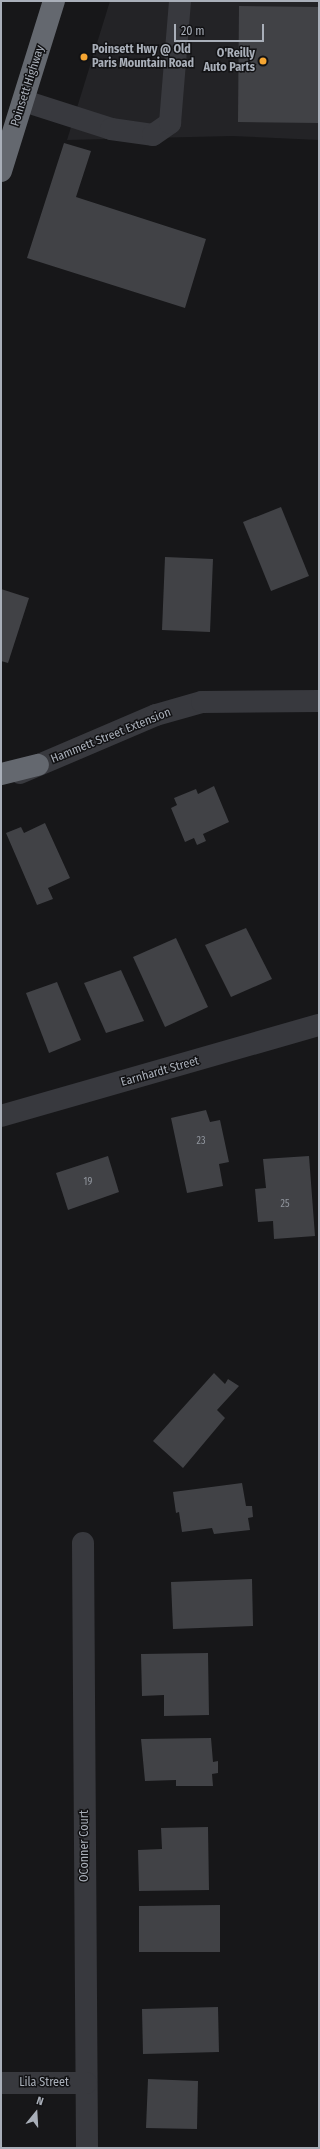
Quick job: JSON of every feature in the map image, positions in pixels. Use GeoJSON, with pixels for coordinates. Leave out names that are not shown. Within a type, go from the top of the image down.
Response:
{"type":"FeatureCollection","features":[{"type":"Feature","properties":{"kind":"highway","name":"Poinsett Highway"},"geometry":{"type":"LineString","coordinates":[[1,171],[54,1]]}},
{"type":"Feature","properties":{"kind":"highway"},"geometry":{"type":"LineString","coordinates":[[1,774],[38,765]]}},
{"type":"Feature","properties":{"kind":"street"},"geometry":{"type":"LineString","coordinates":[[24,101],[110,129],[153,134],[170,123],[180,1]]}},
{"type":"Feature","properties":{"kind":"street","name":"Hammett Street Extension"},"geometry":{"type":"LineString","coordinates":[[1,782],[156,715],[202,702],[319,701]]}},
{"type":"Feature","properties":{"kind":"street","name":"Earnhardt Street"},"geometry":{"type":"LineString","coordinates":[[1,1116],[319,1025]]}},
{"type":"Feature","properties":{"kind":"street","name":"OConner Court"},"geometry":{"type":"LineString","coordinates":[[83,1544],[87,2148]]}},
{"type":"Feature","properties":{"kind":"street","name":"Lila Street"},"geometry":{"type":"LineString","coordinates":[[1,2084],[86,2083]]}},
{"type":"Feature","properties":{"kind":"shaded area"},"geometry":{"type":"Polygon","coordinates":[[[110,1],[319,1],[319,140],[232,136],[67,140],[110,1]]]}},
{"type":"Feature","properties":{"kind":"building"},"geometry":{"type":"Polygon","coordinates":[[[239,6],[319,7],[319,123],[238,122],[239,6]]]}},
{"type":"Feature","properties":{"kind":"building"},"geometry":{"type":"Polygon","coordinates":[[[64,143],[91,151],[76,197],[206,239],[185,308],[27,258],[64,143]]]}},
{"type":"Feature","properties":{"kind":"building"},"geometry":{"type":"Polygon","coordinates":[[[281,507],[309,576],[271,591],[243,522],[281,507]]]}},
{"type":"Feature","properties":{"kind":"building"},"geometry":{"type":"Polygon","coordinates":[[[165,557],[213,559],[210,632],[162,630],[165,557]]]}},
{"type":"Feature","properties":{"kind":"building"},"geometry":{"type":"Polygon","coordinates":[[[1,589],[29,598],[8,663],[1,661],[1,589]]]}},
{"type":"Feature","properties":{"kind":"building"},"geometry":{"type":"Polygon","coordinates":[[[214,786],[229,822],[203,834],[206,841],[197,845],[194,838],[185,842],[171,808],[177,805],[174,798],[196,789],[198,794],[214,786]]]}},
{"type":"Feature","properties":{"kind":"building"},"geometry":{"type":"Polygon","coordinates":[[[45,823],[70,878],[48,888],[53,899],[37,905],[6,833],[21,827],[24,833],[45,823]]]}},
{"type":"Feature","properties":{"kind":"building"},"geometry":{"type":"Polygon","coordinates":[[[246,928],[272,979],[231,997],[205,945],[246,928]]]}},
{"type":"Feature","properties":{"kind":"building"},"geometry":{"type":"Polygon","coordinates":[[[176,938],[208,1007],[165,1027],[133,957],[176,938]]]}},
{"type":"Feature","properties":{"kind":"building"},"geometry":{"type":"Polygon","coordinates":[[[121,970],[144,1021],[106,1033],[84,983],[121,970]]]}},
{"type":"Feature","properties":{"kind":"building"},"geometry":{"type":"Polygon","coordinates":[[[57,982],[81,1040],[49,1053],[26,993],[57,982]]]}},
{"type":"Feature","properties":{"kind":"building"},"geometry":{"type":"Polygon","coordinates":[[[206,1110],[210,1122],[220,1120],[229,1162],[219,1164],[223,1186],[187,1193],[171,1118],[206,1110]]]}},
{"type":"Feature","properties":{"kind":"building"},"geometry":{"type":"Polygon","coordinates":[[[108,1156],[119,1192],[68,1210],[56,1173],[108,1156]]]}},
{"type":"Feature","properties":{"kind":"building"},"geometry":{"type":"Polygon","coordinates":[[[309,1156],[315,1236],[274,1239],[273,1221],[258,1222],[255,1189],[266,1188],[263,1159],[309,1156]]]}},
{"type":"Feature","properties":{"kind":"building"},"geometry":{"type":"Polygon","coordinates":[[[214,1373],[225,1384],[228,1379],[239,1386],[217,1410],[225,1418],[183,1468],[153,1441],[214,1373]]]}},
{"type":"Feature","properties":{"kind":"building"},"geometry":{"type":"Polygon","coordinates":[[[242,1483],[246,1506],[252,1506],[253,1517],[248,1518],[250,1530],[214,1534],[212,1528],[182,1532],[179,1512],[176,1513],[173,1492],[242,1483]]]}},
{"type":"Feature","properties":{"kind":"building"},"geometry":{"type":"Polygon","coordinates":[[[252,1579],[253,1626],[173,1629],[171,1582],[252,1579]]]}},
{"type":"Feature","properties":{"kind":"building"},"geometry":{"type":"Polygon","coordinates":[[[208,1653],[209,1715],[164,1716],[164,1695],[142,1696],[141,1654],[208,1653]]]}},
{"type":"Feature","properties":{"kind":"building"},"geometry":{"type":"Polygon","coordinates":[[[211,1738],[213,1762],[218,1761],[218,1773],[212,1774],[213,1786],[176,1786],[176,1780],[145,1781],[141,1739],[211,1738]]]}},
{"type":"Feature","properties":{"kind":"building"},"geometry":{"type":"Polygon","coordinates":[[[208,1827],[209,1890],[139,1891],[138,1850],[162,1849],[161,1828],[208,1827]]]}},
{"type":"Feature","properties":{"kind":"building"},"geometry":{"type":"Polygon","coordinates":[[[220,1905],[220,1952],[139,1952],[139,1906],[220,1905]]]}},
{"type":"Feature","properties":{"kind":"building"},"geometry":{"type":"Polygon","coordinates":[[[218,2007],[219,2052],[143,2054],[142,2009],[218,2007]]]}},
{"type":"Feature","properties":{"kind":"building"},"geometry":{"type":"Polygon","coordinates":[[[148,2079],[198,2081],[197,2129],[146,2128],[148,2079]]]}},
{"type":"Feature","properties":{"kind":"place","name":"Poinsett Hwy @ Old Paris Mountain Road"},"geometry":{"type":"Point","coordinates":[84,57]}},
{"type":"Feature","properties":{"kind":"place","name":"O'Reilly Auto Parts"},"geometry":{"type":"Point","coordinates":[263,61]}}]}
